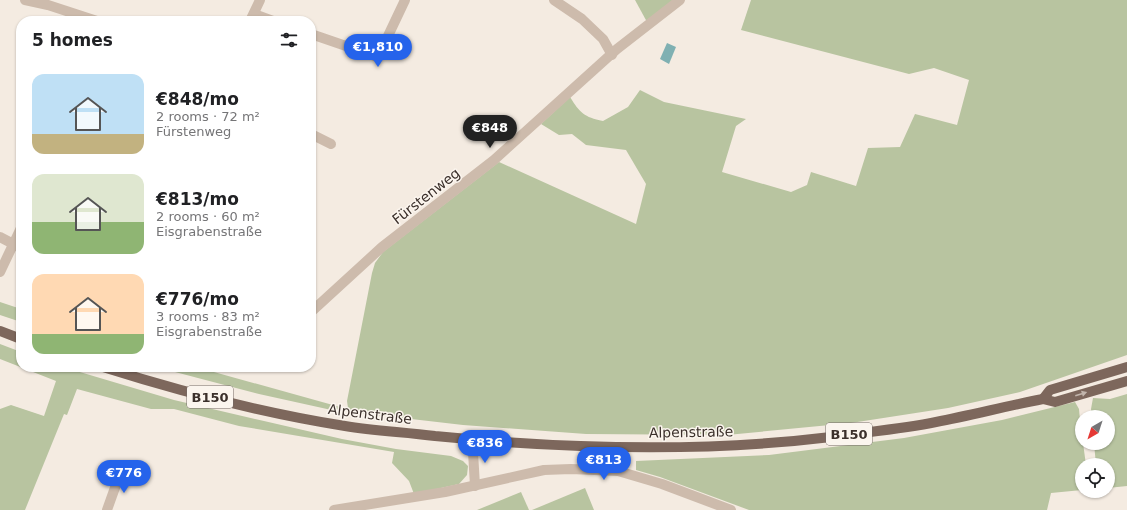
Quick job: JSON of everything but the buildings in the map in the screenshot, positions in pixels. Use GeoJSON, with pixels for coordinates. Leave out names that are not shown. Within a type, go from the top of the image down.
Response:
{"type":"FeatureCollection","features":[{"type":"Feature","properties":{"kind":"main road"},"geometry":{"type":"LineString","coordinates":[[0,331],[16,337]]}},
{"type":"Feature","properties":{"kind":"main road","name":"Alpenstraße"},"geometry":{"type":"LineString","coordinates":[[1043,399],[1050,390],[1127,367]]}},
{"type":"Feature","properties":{"kind":"main road","name":"Alpenstraße"},"geometry":{"type":"LineString","coordinates":[[119,372],[217,399],[346,426],[476,440],[556,446],[652,447],[726,446],[830,437],[934,422],[1043,399],[1055,402],[1127,381]]}},
{"type":"Feature","properties":{"kind":"street"},"geometry":{"type":"LineString","coordinates":[[25,0],[50,3],[84,16]]}},
{"type":"Feature","properties":{"kind":"street"},"geometry":{"type":"LineString","coordinates":[[252,16],[260,0]]}},
{"type":"Feature","properties":{"kind":"street"},"geometry":{"type":"LineString","coordinates":[[316,36],[378,57],[405,0]]}},
{"type":"Feature","properties":{"kind":"street"},"geometry":{"type":"LineString","coordinates":[[554,0],[582,19],[603,39],[612,54]]}},
{"type":"Feature","properties":{"kind":"street","name":"Fürstenweg"},"geometry":{"type":"LineString","coordinates":[[316,307],[382,247],[494,160],[612,54],[680,0]]}},
{"type":"Feature","properties":{"kind":"street"},"geometry":{"type":"LineString","coordinates":[[316,136],[331,144]]}},
{"type":"Feature","properties":{"kind":"street"},"geometry":{"type":"LineString","coordinates":[[0,237],[16,246]]}},
{"type":"Feature","properties":{"kind":"street"},"geometry":{"type":"LineString","coordinates":[[0,272],[16,248]]}},
{"type":"Feature","properties":{"kind":"street"},"geometry":{"type":"LineString","coordinates":[[475,486],[473,452],[476,440]]}},
{"type":"Feature","properties":{"kind":"street"},"geometry":{"type":"LineString","coordinates":[[334,510],[475,486],[544,470],[571,468],[618,471],[662,484],[731,510]]}},
{"type":"Feature","properties":{"kind":"street"},"geometry":{"type":"LineString","coordinates":[[106,510],[117,482],[118,473]]}},
{"type":"Feature","properties":{"kind":"green space"},"geometry":{"type":"Polygon","coordinates":[[[635,0],[673,0],[647,22],[635,0]]]}},
{"type":"Feature","properties":{"kind":"green space"},"geometry":{"type":"Polygon","coordinates":[[[751,0],[1127,0],[1127,355],[1020,392],[948,408],[851,423],[727,435],[586,434],[463,425],[351,412],[348,408],[347,401],[375,263],[383,252],[499,162],[636,224],[646,184],[626,150],[586,145],[572,134],[559,135],[541,124],[570,97],[583,114],[603,121],[628,107],[640,90],[664,102],[746,119],[736,126],[722,172],[791,192],[807,185],[811,172],[856,186],[868,148],[900,147],[915,114],[957,125],[969,80],[934,68],[909,74],[741,30],[751,0]]]}},
{"type":"Feature","properties":{"kind":"green space"},"geometry":{"type":"Polygon","coordinates":[[[0,302],[16,307],[16,320],[0,315],[0,302]]]}},
{"type":"Feature","properties":{"kind":"green space"},"geometry":{"type":"Polygon","coordinates":[[[0,344],[16,350],[16,365],[0,359],[0,344]]]}},
{"type":"Feature","properties":{"kind":"green space"},"geometry":{"type":"Polygon","coordinates":[[[33,372],[80,372],[174,400],[342,439],[396,449],[451,456],[463,461],[468,466],[467,475],[459,484],[414,494],[409,481],[392,463],[394,452],[239,426],[174,409],[151,409],[77,389],[67,415],[64,414],[25,510],[0,510],[0,409],[11,405],[44,416],[56,381],[33,372]]]}},
{"type":"Feature","properties":{"kind":"green space"},"geometry":{"type":"Polygon","coordinates":[[[175,372],[214,372],[340,407],[336,411],[259,394],[175,372]]]}},
{"type":"Feature","properties":{"kind":"green space"},"geometry":{"type":"Polygon","coordinates":[[[1127,394],[1127,486],[1115,487],[1115,458],[1095,458],[1095,450],[1115,450],[1115,410],[1091,409],[1093,398],[1110,399],[1127,394]]]}},
{"type":"Feature","properties":{"kind":"green space"},"geometry":{"type":"Polygon","coordinates":[[[1075,402],[1079,410],[1075,410],[1075,450],[1084,450],[1085,458],[1075,458],[1075,491],[1051,493],[1047,510],[749,510],[660,477],[636,470],[636,461],[769,455],[904,438],[1002,420],[1075,402]]]}},
{"type":"Feature","properties":{"kind":"green space"},"geometry":{"type":"Polygon","coordinates":[[[585,488],[594,510],[532,510],[585,488]]]}},
{"type":"Feature","properties":{"kind":"green space"},"geometry":{"type":"Polygon","coordinates":[[[521,492],[529,510],[477,510],[521,492]]]}},
{"type":"Feature","properties":{"kind":"water"},"geometry":{"type":"Polygon","coordinates":[[[667,43],[676,47],[669,64],[660,59],[667,43]]]}}]}
